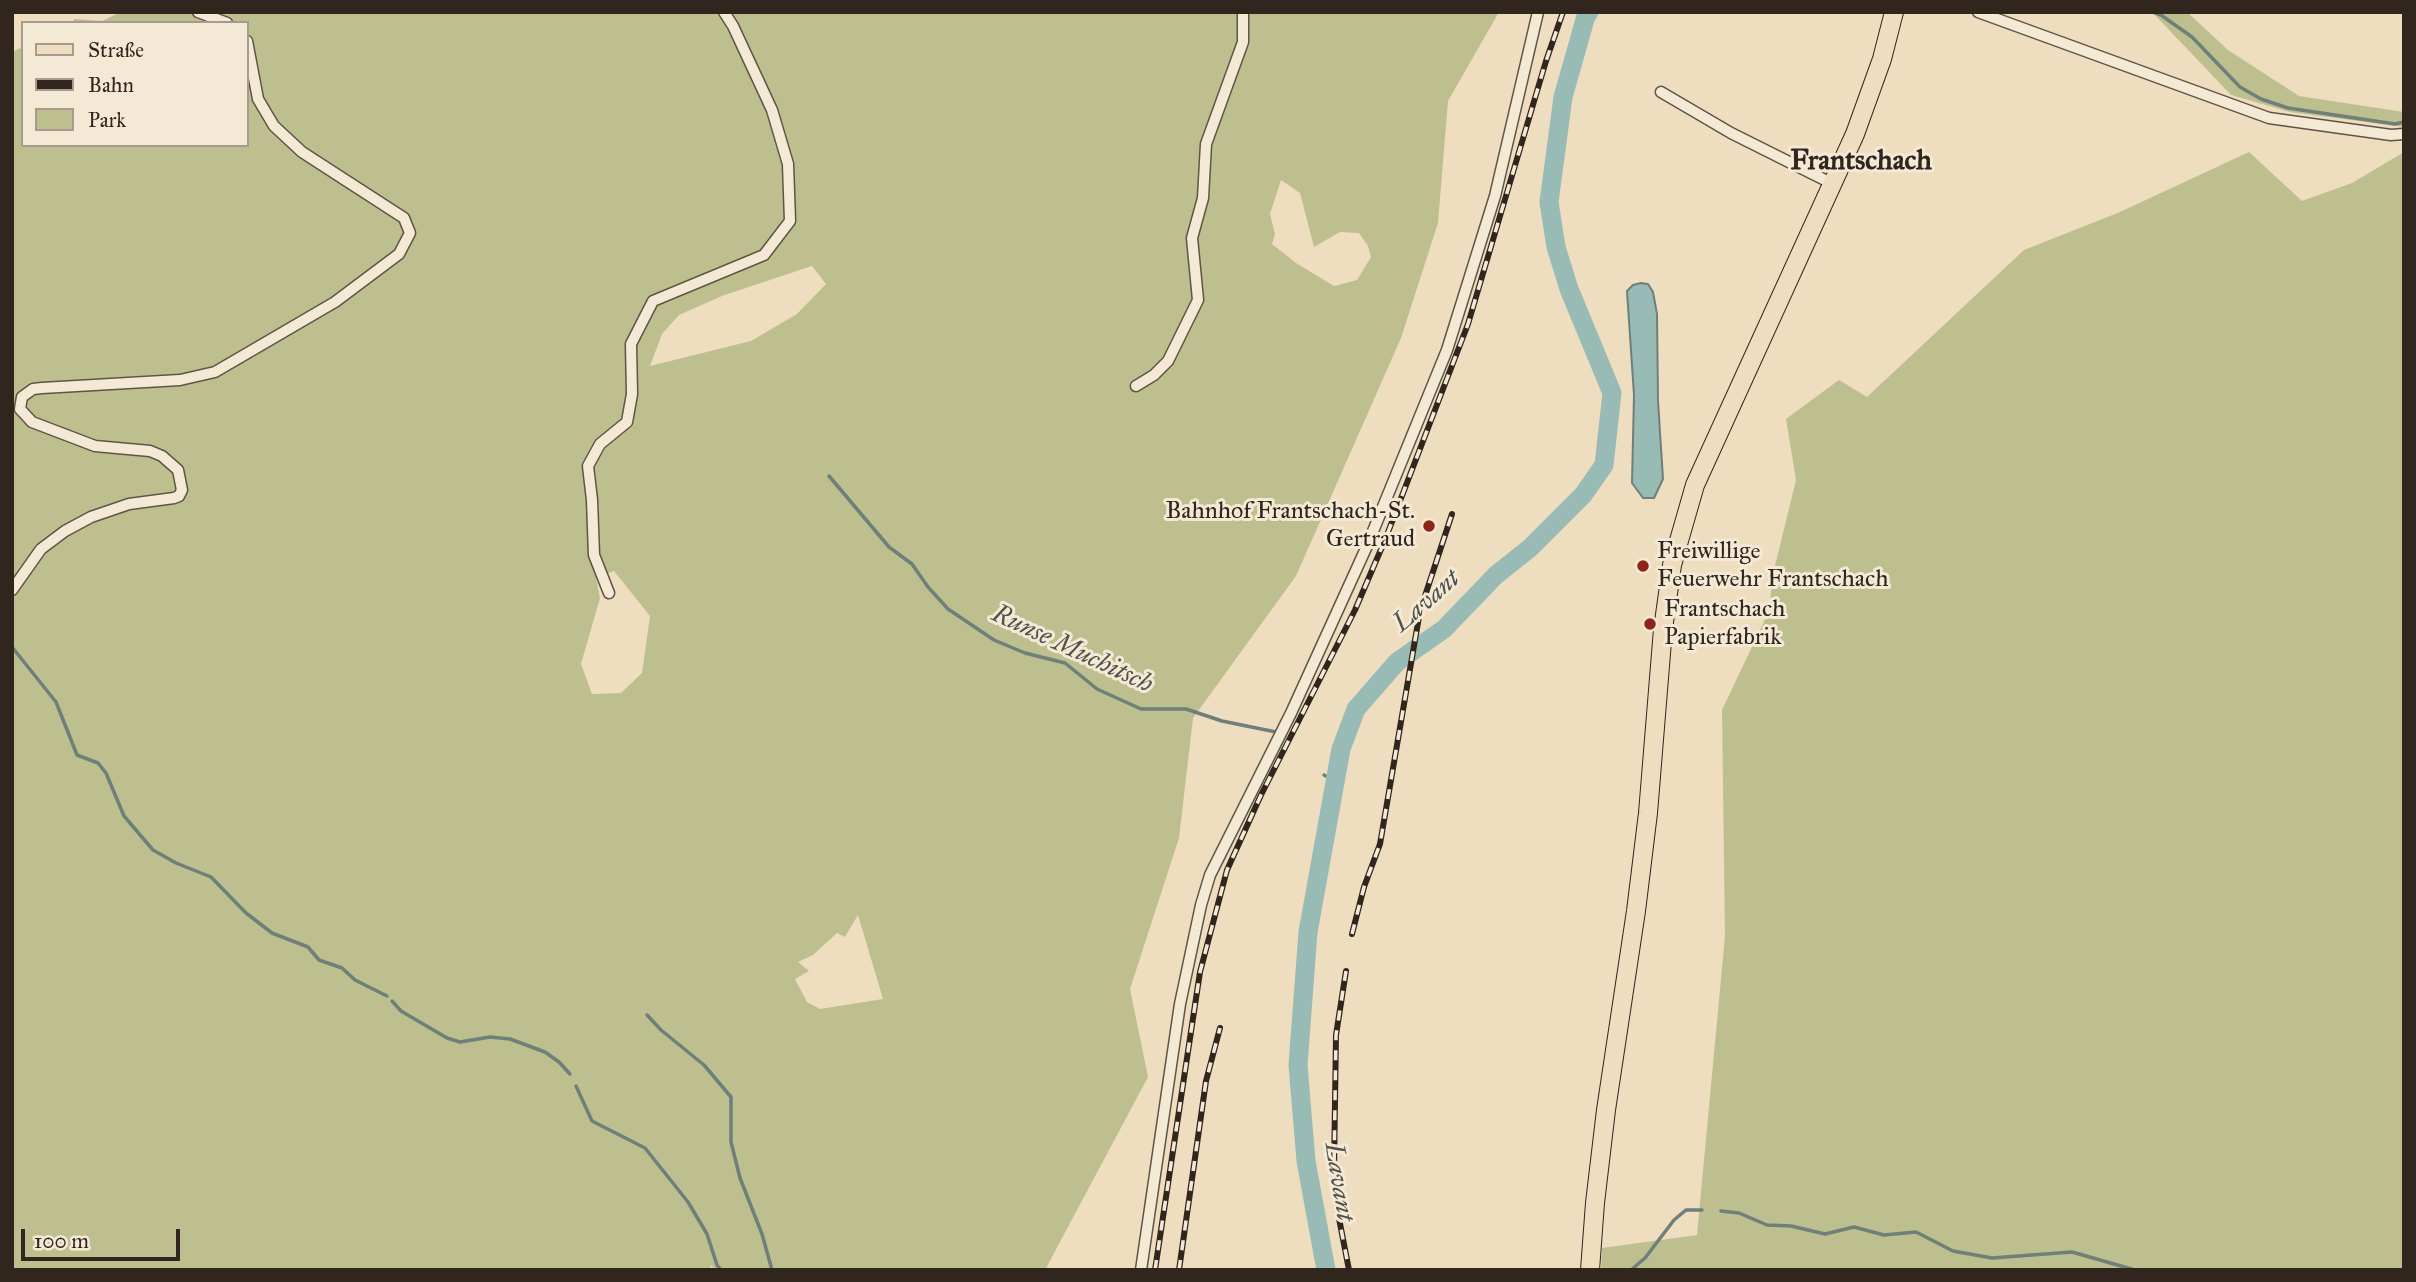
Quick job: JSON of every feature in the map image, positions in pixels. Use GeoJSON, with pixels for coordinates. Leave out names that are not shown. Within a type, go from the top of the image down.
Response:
{"type":"FeatureCollection","features":[{"type":"Feature","properties":{"kind":"main road"},"geometry":{"type":"LineString","coordinates":[[1590,1270],[1606,1110],[1630,959],[1645,838],[1662,629],[1672,565],[1686,512],[1705,460],[1833,184],[1871,93],[1894,12]]}},
{"type":"Feature","properties":{"kind":"street"},"geometry":{"type":"LineString","coordinates":[[198,12],[222,21]]}},
{"type":"Feature","properties":{"kind":"street"},"geometry":{"type":"LineString","coordinates":[[609,593],[594,555],[588,466],[600,444],[627,422],[632,394],[631,344],[653,301],[764,255],[790,221],[788,164],[772,110],[724,12]]}},
{"type":"Feature","properties":{"kind":"street"},"geometry":{"type":"LineString","coordinates":[[1136,386],[1154,375],[1168,361],[1198,300],[1192,238],[1203,198],[1206,144],[1243,43],[1243,12]]}},
{"type":"Feature","properties":{"kind":"street"},"geometry":{"type":"LineString","coordinates":[[1141,1270],[1180,1004],[1204,895],[1210,876],[1290,713],[1367,546],[1447,350],[1495,196],[1538,12]]}},
{"type":"Feature","properties":{"kind":"street"},"geometry":{"type":"LineString","coordinates":[[1978,12],[2269,118],[2390,135],[2404,134]]}},
{"type":"Feature","properties":{"kind":"street"},"geometry":{"type":"LineString","coordinates":[[12,590],[41,549],[65,531],[91,517],[129,504],[174,498],[182,490],[178,470],[162,456],[150,452],[95,446],[32,422],[20,409],[22,397],[42,388],[180,380],[215,372],[335,302],[399,254],[410,233],[404,218],[302,152],[274,126],[258,99],[248,46]]}},
{"type":"Feature","properties":{"kind":"street"},"geometry":{"type":"LineString","coordinates":[[1661,92],[1731,133],[1833,184]]}},
{"type":"Feature","properties":{"kind":"green space"},"geometry":{"type":"Polygon","coordinates":[[[120,12],[1499,12],[1448,101],[1438,223],[1401,338],[1296,576],[1193,718],[1179,838],[1130,989],[1148,1077],[1045,1270],[715,1270],[711,1265],[710,1270],[12,1270],[12,52],[21,48],[21,147],[248,147],[248,21],[103,21],[120,12]],[[1281,180],[1270,214],[1275,234],[1272,244],[1296,263],[1334,286],[1357,280],[1371,257],[1368,246],[1359,233],[1340,232],[1314,247],[1300,193],[1281,180]],[[812,266],[722,296],[679,315],[662,334],[650,366],[751,341],[797,314],[826,284],[812,266]],[[614,571],[596,578],[600,598],[581,664],[592,694],[621,693],[642,673],[650,616],[614,571]],[[858,915],[845,937],[837,933],[813,955],[798,962],[809,971],[795,979],[807,1002],[820,1009],[883,999],[858,915]]]}},
{"type":"Feature","properties":{"kind":"green space"},"geometry":{"type":"Polygon","coordinates":[[[2152,12],[2187,12],[2228,50],[2299,96],[2404,112],[2404,127],[2290,112],[2231,95],[2152,12]]]}},
{"type":"Feature","properties":{"kind":"green space"},"geometry":{"type":"Polygon","coordinates":[[[2249,152],[2302,201],[2352,183],[2404,152],[2404,1270],[1601,1270],[1602,1248],[1697,1235],[1725,936],[1722,710],[1769,611],[1773,574],[1796,480],[1786,419],[1839,380],[1867,397],[2024,250],[2120,212],[2249,152]]]}},
{"type":"Feature","properties":{"kind":"water"},"geometry":{"type":"Polygon","coordinates":[[[1648,284],[1653,292],[1657,314],[1658,401],[1663,479],[1654,498],[1643,498],[1632,483],[1634,395],[1627,291],[1633,285],[1648,284]]]}},
{"type":"Feature","properties":{"kind":"waterway","name":"Lavant"},"geometry":{"type":"LineString","coordinates":[[1326,1270],[1306,1161],[1298,1065],[1308,932],[1341,749],[1356,709],[1397,662],[1444,629],[1496,575],[1530,548],[1583,495],[1604,465],[1612,393],[1569,289],[1556,247],[1549,202],[1563,97],[1589,12]]}},
{"type":"Feature","properties":{"kind":"waterway"},"geometry":{"type":"LineString","coordinates":[[2153,12],[2192,37],[2240,87],[2261,99],[2288,108],[2395,124],[2404,122]]}},
{"type":"Feature","properties":{"kind":"waterway","name":"Runse Muchitsch"},"geometry":{"type":"LineString","coordinates":[[829,476],[889,547],[912,564],[948,609],[994,640],[1025,653],[1065,663],[1097,689],[1141,709],[1186,709],[1222,721],[1276,732]]}},
{"type":"Feature","properties":{"kind":"waterway"},"geometry":{"type":"LineString","coordinates":[[12,647],[56,702],[77,755],[98,763],[106,773],[124,816],[153,850],[211,877],[246,913],[272,933],[308,947],[319,960],[342,968],[355,980],[387,996]]}},
{"type":"Feature","properties":{"kind":"waterway","name":"Runse Muchitsch"},"geometry":{"type":"LineString","coordinates":[[1324,775],[1335,781]]}},
{"type":"Feature","properties":{"kind":"waterway"},"geometry":{"type":"LineString","coordinates":[[392,1001],[401,1011],[447,1038],[460,1042],[490,1037],[510,1039],[545,1052],[570,1074]]}},
{"type":"Feature","properties":{"kind":"waterway"},"geometry":{"type":"LineString","coordinates":[[647,1015],[704,1065],[731,1097],[731,1142],[740,1178],[762,1234],[772,1270]]}},
{"type":"Feature","properties":{"kind":"waterway"},"geometry":{"type":"LineString","coordinates":[[576,1086],[592,1121],[645,1148],[688,1202],[707,1234],[721,1270]]}},
{"type":"Feature","properties":{"kind":"waterway"},"geometry":{"type":"LineString","coordinates":[[1631,1270],[1645,1258],[1674,1220],[1686,1210],[1702,1210]]}},
{"type":"Feature","properties":{"kind":"waterway"},"geometry":{"type":"LineString","coordinates":[[1721,1211],[1739,1213],[1767,1225],[1791,1226],[1825,1234],[1854,1227],[1884,1235],[1916,1232],[1953,1251],[1992,1258],[2072,1252],[2135,1270]]}},
{"type":"Feature","properties":{"kind":"railway"},"geometry":{"type":"LineString","coordinates":[[1155,1270],[1200,972],[1227,870],[1261,795],[1355,610],[1385,540],[1468,324],[1563,12]]}},
{"type":"Feature","properties":{"kind":"railway"},"geometry":{"type":"LineString","coordinates":[[1352,934],[1364,887],[1380,844],[1420,611],[1452,514]]}},
{"type":"Feature","properties":{"kind":"railway"},"geometry":{"type":"LineString","coordinates":[[1346,971],[1336,1035],[1334,1170],[1337,1208],[1349,1270]]}},
{"type":"Feature","properties":{"kind":"railway"},"geometry":{"type":"LineString","coordinates":[[1179,1270],[1206,1081],[1220,1028]]}},
{"type":"Feature","properties":{"kind":"place","name":"Bahnhof Frantschach-St. Gertraud"},"geometry":{"type":"Point","coordinates":[1429,526]}},
{"type":"Feature","properties":{"kind":"place","name":"Freiwillige Feuerwehr Frantschach"},"geometry":{"type":"Point","coordinates":[1643,566]}},
{"type":"Feature","properties":{"kind":"place","name":"Frantschach Papierfabrik"},"geometry":{"type":"Point","coordinates":[1650,624]}},
{"type":"Feature","properties":{"kind":"district","name":"Frantschach"},"geometry":{"type":"Point","coordinates":[1861,162]}}]}
